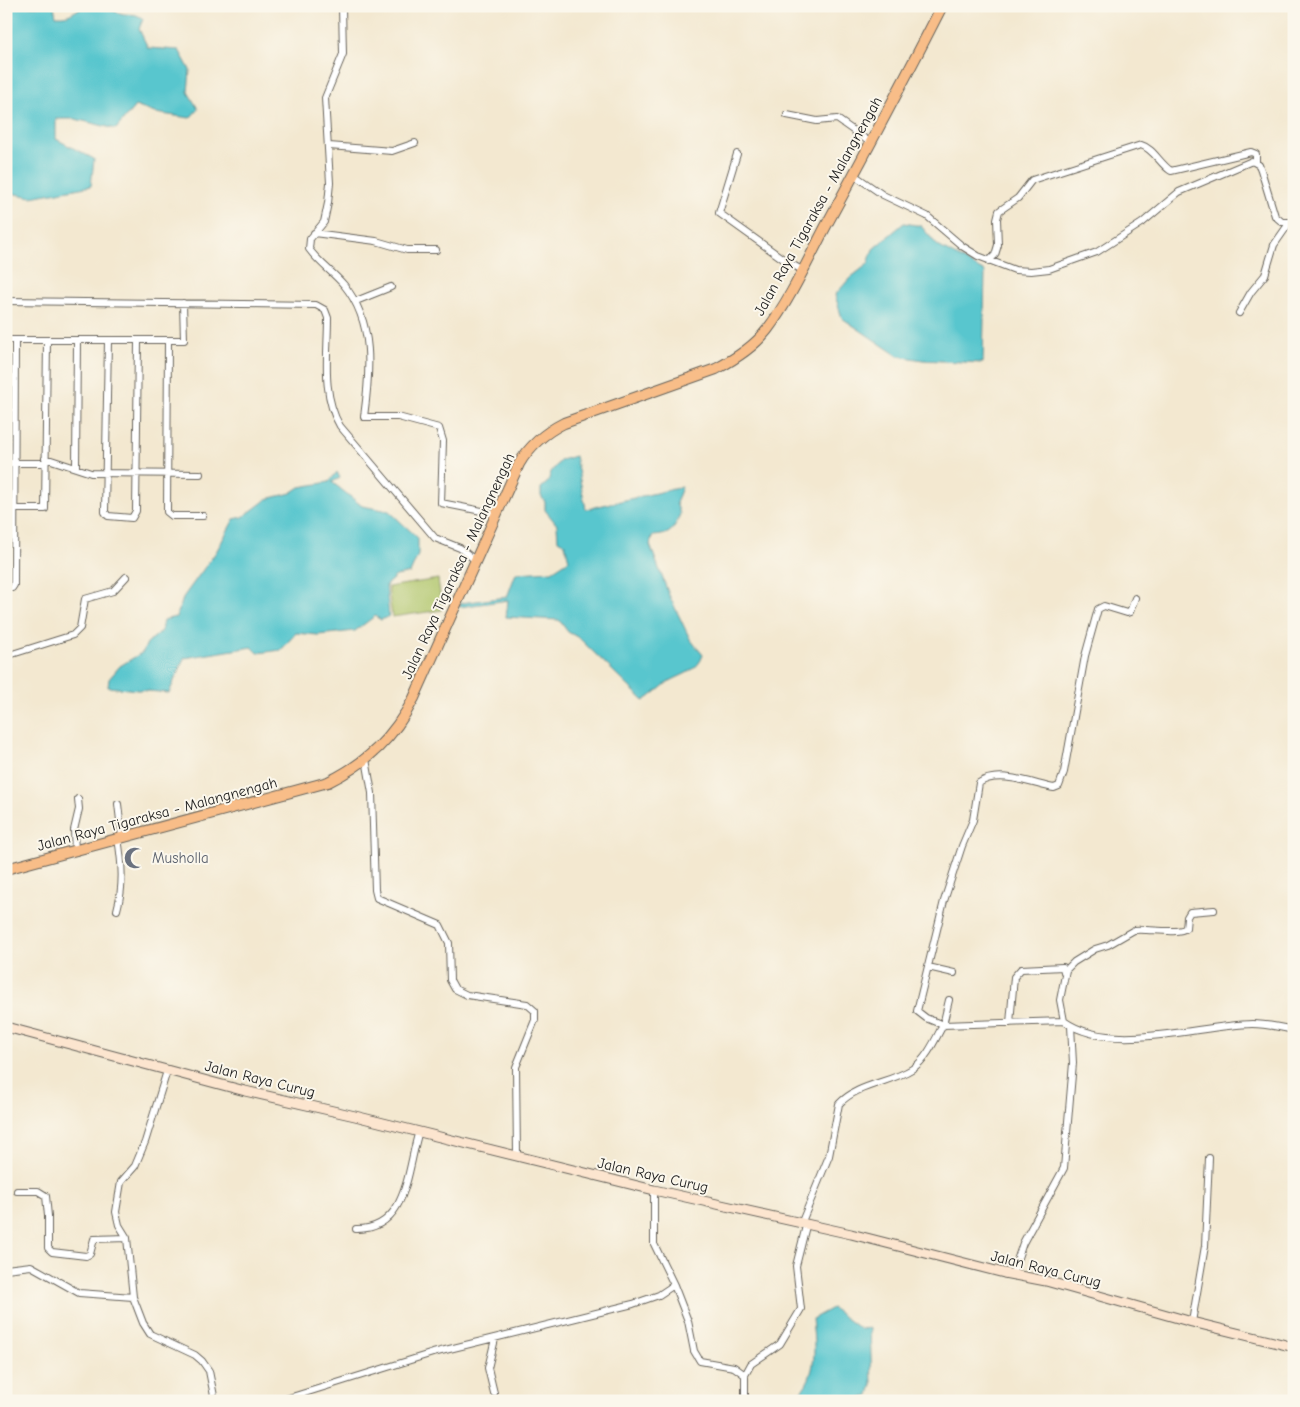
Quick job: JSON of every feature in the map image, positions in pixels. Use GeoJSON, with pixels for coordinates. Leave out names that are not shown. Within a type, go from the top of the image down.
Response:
{"type":"FeatureCollection","features":[{"type":"Feature","properties":{"kind":"main road","name":"Jalan Raya Tigaraksa - Malangnengah"},"geometry":{"type":"LineString","coordinates":[[6,869],[75,852],[328,782],[366,759],[394,732],[409,708],[524,456],[544,434],[582,415],[708,372],[729,362],[767,330],[854,175],[942,6]]}},
{"type":"Feature","properties":{"kind":"street"},"geometry":{"type":"LineString","coordinates":[[342,6],[343,54],[325,98],[330,183],[327,212],[324,222],[309,242],[309,250],[337,277],[356,301],[365,328],[369,380],[364,417],[398,417],[439,428],[443,441],[441,503],[496,514]]}},
{"type":"Feature","properties":{"kind":"street"},"geometry":{"type":"LineString","coordinates":[[788,116],[817,121],[837,119],[871,143]]}},
{"type":"Feature","properties":{"kind":"street"},"geometry":{"type":"LineString","coordinates":[[328,146],[392,151],[415,143]]}},
{"type":"Feature","properties":{"kind":"street"},"geometry":{"type":"LineString","coordinates":[[989,261],[995,255],[998,245],[997,219],[999,211],[1018,198],[1030,182],[1036,178],[1082,166],[1138,145],[1145,146],[1160,163],[1171,171],[1251,152],[1256,154],[1256,162],[1261,170],[1275,216],[1282,222],[1292,222]]}},
{"type":"Feature","properties":{"kind":"street"},"geometry":{"type":"LineString","coordinates":[[737,154],[719,213],[786,261],[802,270]]}},
{"type":"Feature","properties":{"kind":"street"},"geometry":{"type":"LineString","coordinates":[[854,175],[883,195],[926,216],[962,246],[989,261],[1015,270],[1040,270],[1090,255],[1107,247],[1179,192],[1242,164],[1256,162]]}},
{"type":"Feature","properties":{"kind":"street"},"geometry":{"type":"LineString","coordinates":[[1239,313],[1250,292],[1265,275],[1274,245],[1292,222]]}},
{"type":"Feature","properties":{"kind":"street"},"geometry":{"type":"LineString","coordinates":[[314,233],[376,241],[407,250],[436,250]]}},
{"type":"Feature","properties":{"kind":"street"},"geometry":{"type":"LineString","coordinates":[[356,301],[392,287]]}},
{"type":"Feature","properties":{"kind":"street"},"geometry":{"type":"LineString","coordinates":[[6,301],[316,305],[325,310],[328,318],[328,396],[336,419],[435,538],[460,548],[476,561]]}},
{"type":"Feature","properties":{"kind":"street"},"geometry":{"type":"LineString","coordinates":[[6,340],[184,340],[183,303]]}},
{"type":"Feature","properties":{"kind":"street"},"geometry":{"type":"LineString","coordinates":[[6,588],[12,588],[14,585],[15,340]]}},
{"type":"Feature","properties":{"kind":"street"},"geometry":{"type":"LineString","coordinates":[[14,509],[45,509],[47,340]]}},
{"type":"Feature","properties":{"kind":"street"},"geometry":{"type":"LineString","coordinates":[[76,468],[77,340]]}},
{"type":"Feature","properties":{"kind":"street"},"geometry":{"type":"LineString","coordinates":[[108,340],[106,515],[132,518],[136,511],[138,340]]}},
{"type":"Feature","properties":{"kind":"street"},"geometry":{"type":"LineString","coordinates":[[168,341],[168,515],[203,516]]}},
{"type":"Feature","properties":{"kind":"street"},"geometry":{"type":"LineString","coordinates":[[6,463],[45,460],[90,473],[200,474]]}},
{"type":"Feature","properties":{"kind":"street"},"geometry":{"type":"LineString","coordinates":[[6,656],[73,635],[80,628],[85,599],[113,591],[126,577]]}},
{"type":"Feature","properties":{"kind":"street"},"geometry":{"type":"LineString","coordinates":[[1064,1021],[943,1025],[917,1012],[944,901],[962,846],[973,820],[979,783],[1003,778],[1054,788],[1059,786],[1064,772],[1086,649],[1098,609],[1104,606],[1127,613],[1131,610],[1136,598]]}},
{"type":"Feature","properties":{"kind":"street"},"geometry":{"type":"LineString","coordinates":[[366,759],[372,793],[374,890],[377,898],[440,925],[450,943],[450,980],[455,990],[467,995],[527,1004],[535,1011],[535,1020],[516,1067],[516,1155]]}},
{"type":"Feature","properties":{"kind":"street"},"geometry":{"type":"LineString","coordinates":[[75,852],[74,830],[79,809],[78,799]]}},
{"type":"Feature","properties":{"kind":"street"},"geometry":{"type":"LineString","coordinates":[[117,910],[122,888],[123,872],[118,804]]}},
{"type":"Feature","properties":{"kind":"street"},"geometry":{"type":"LineString","coordinates":[[1064,972],[1074,962],[1134,930],[1144,928],[1180,932],[1186,928],[1187,916],[1190,912],[1214,910]]}},
{"type":"Feature","properties":{"kind":"street"},"geometry":{"type":"LineString","coordinates":[[928,967],[954,973]]}},
{"type":"Feature","properties":{"kind":"street"},"geometry":{"type":"LineString","coordinates":[[1010,1023],[1014,977],[1017,972],[1021,969],[1063,967],[1060,1009],[1064,1021],[1071,1026],[1098,1034],[1137,1037],[1255,1024],[1294,1030]]}},
{"type":"Feature","properties":{"kind":"street"},"geometry":{"type":"LineString","coordinates":[[745,1401],[745,1375],[756,1359],[780,1344],[801,1309],[796,1266],[804,1225],[829,1156],[839,1104],[853,1093],[912,1069],[923,1060],[943,1025],[949,1000]]}},
{"type":"Feature","properties":{"kind":"street"},"geometry":{"type":"LineString","coordinates":[[1012,1275],[1023,1243],[1064,1168],[1073,1063],[1071,1026]]}},
{"type":"Feature","properties":{"kind":"street","name":"Jalan Raya Curug"},"geometry":{"type":"LineString","coordinates":[[6,1027],[166,1071],[419,1131],[654,1190],[851,1234],[1012,1275],[1046,1281],[1192,1322],[1294,1347]]}},
{"type":"Feature","properties":{"kind":"street"},"geometry":{"type":"LineString","coordinates":[[166,1071],[146,1142],[135,1166],[124,1178],[120,1188],[117,1219],[127,1238],[133,1297],[142,1323],[150,1334],[195,1355],[202,1361],[209,1371],[215,1401]]}},
{"type":"Feature","properties":{"kind":"street"},"geometry":{"type":"LineString","coordinates":[[356,1229],[368,1229],[379,1225],[396,1211],[419,1131]]}},
{"type":"Feature","properties":{"kind":"street"},"geometry":{"type":"LineString","coordinates":[[1192,1322],[1205,1246],[1209,1158]]}},
{"type":"Feature","properties":{"kind":"street"},"geometry":{"type":"LineString","coordinates":[[17,1190],[38,1191],[46,1196],[48,1248],[52,1252],[86,1256],[90,1254],[94,1239],[127,1238]]}},
{"type":"Feature","properties":{"kind":"street"},"geometry":{"type":"LineString","coordinates":[[654,1190],[654,1244],[674,1284],[688,1321],[694,1351],[700,1361],[734,1367],[745,1375]]}},
{"type":"Feature","properties":{"kind":"street"},"geometry":{"type":"LineString","coordinates":[[6,1268],[31,1266],[80,1293],[133,1297]]}},
{"type":"Feature","properties":{"kind":"street"},"geometry":{"type":"LineString","coordinates":[[279,1401],[433,1354],[633,1304],[659,1295],[674,1284]]}},
{"type":"Feature","properties":{"kind":"street"},"geometry":{"type":"LineString","coordinates":[[494,1393],[488,1368],[495,1339]]}},
{"type":"Feature","properties":{"kind":"green space"},"geometry":{"type":"Polygon","coordinates":[[[438,579],[442,610],[392,617],[388,587],[438,579]]]}},
{"type":"Feature","properties":{"kind":"water"},"geometry":{"type":"Polygon","coordinates":[[[6,6],[54,6],[56,16],[62,16],[69,15],[85,7],[96,6],[138,16],[143,19],[139,29],[148,48],[179,50],[190,70],[188,92],[198,109],[190,118],[155,113],[135,106],[116,129],[75,119],[56,119],[56,139],[94,159],[91,186],[31,197],[6,192],[6,6]]]}},
{"type":"Feature","properties":{"kind":"water"},"geometry":{"type":"Polygon","coordinates":[[[904,223],[921,226],[938,246],[985,272],[983,363],[923,360],[898,356],[842,318],[835,295],[850,278],[868,264],[873,249],[904,223]]]}},
{"type":"Feature","properties":{"kind":"water"},"geometry":{"type":"Polygon","coordinates":[[[575,456],[586,509],[682,487],[676,503],[680,514],[673,528],[663,535],[652,536],[650,545],[669,595],[690,639],[703,655],[698,665],[670,681],[644,701],[579,638],[568,632],[559,620],[506,617],[508,600],[459,607],[461,603],[507,597],[516,573],[552,571],[569,560],[565,544],[558,540],[557,525],[545,510],[541,488],[548,482],[551,472],[561,460],[575,456]]]}},
{"type":"Feature","properties":{"kind":"water"},"geometry":{"type":"Polygon","coordinates":[[[337,472],[340,478],[332,482],[362,506],[389,511],[418,538],[418,555],[410,573],[396,576],[386,585],[389,616],[381,620],[375,616],[355,631],[318,635],[296,633],[281,650],[258,653],[252,647],[184,658],[169,693],[108,687],[109,679],[120,666],[143,652],[147,643],[161,632],[163,620],[176,617],[184,596],[216,552],[234,519],[243,517],[267,499],[291,493],[300,487],[329,482],[337,472]]]}},
{"type":"Feature","properties":{"kind":"water"},"geometry":{"type":"Polygon","coordinates":[[[832,1308],[860,1329],[870,1328],[872,1384],[869,1395],[857,1401],[790,1401],[806,1384],[813,1364],[812,1319],[832,1308]]]}},
{"type":"Feature","properties":{"kind":"place","name":"Musholla"},"geometry":{"type":"Point","coordinates":[135,858]}}]}
